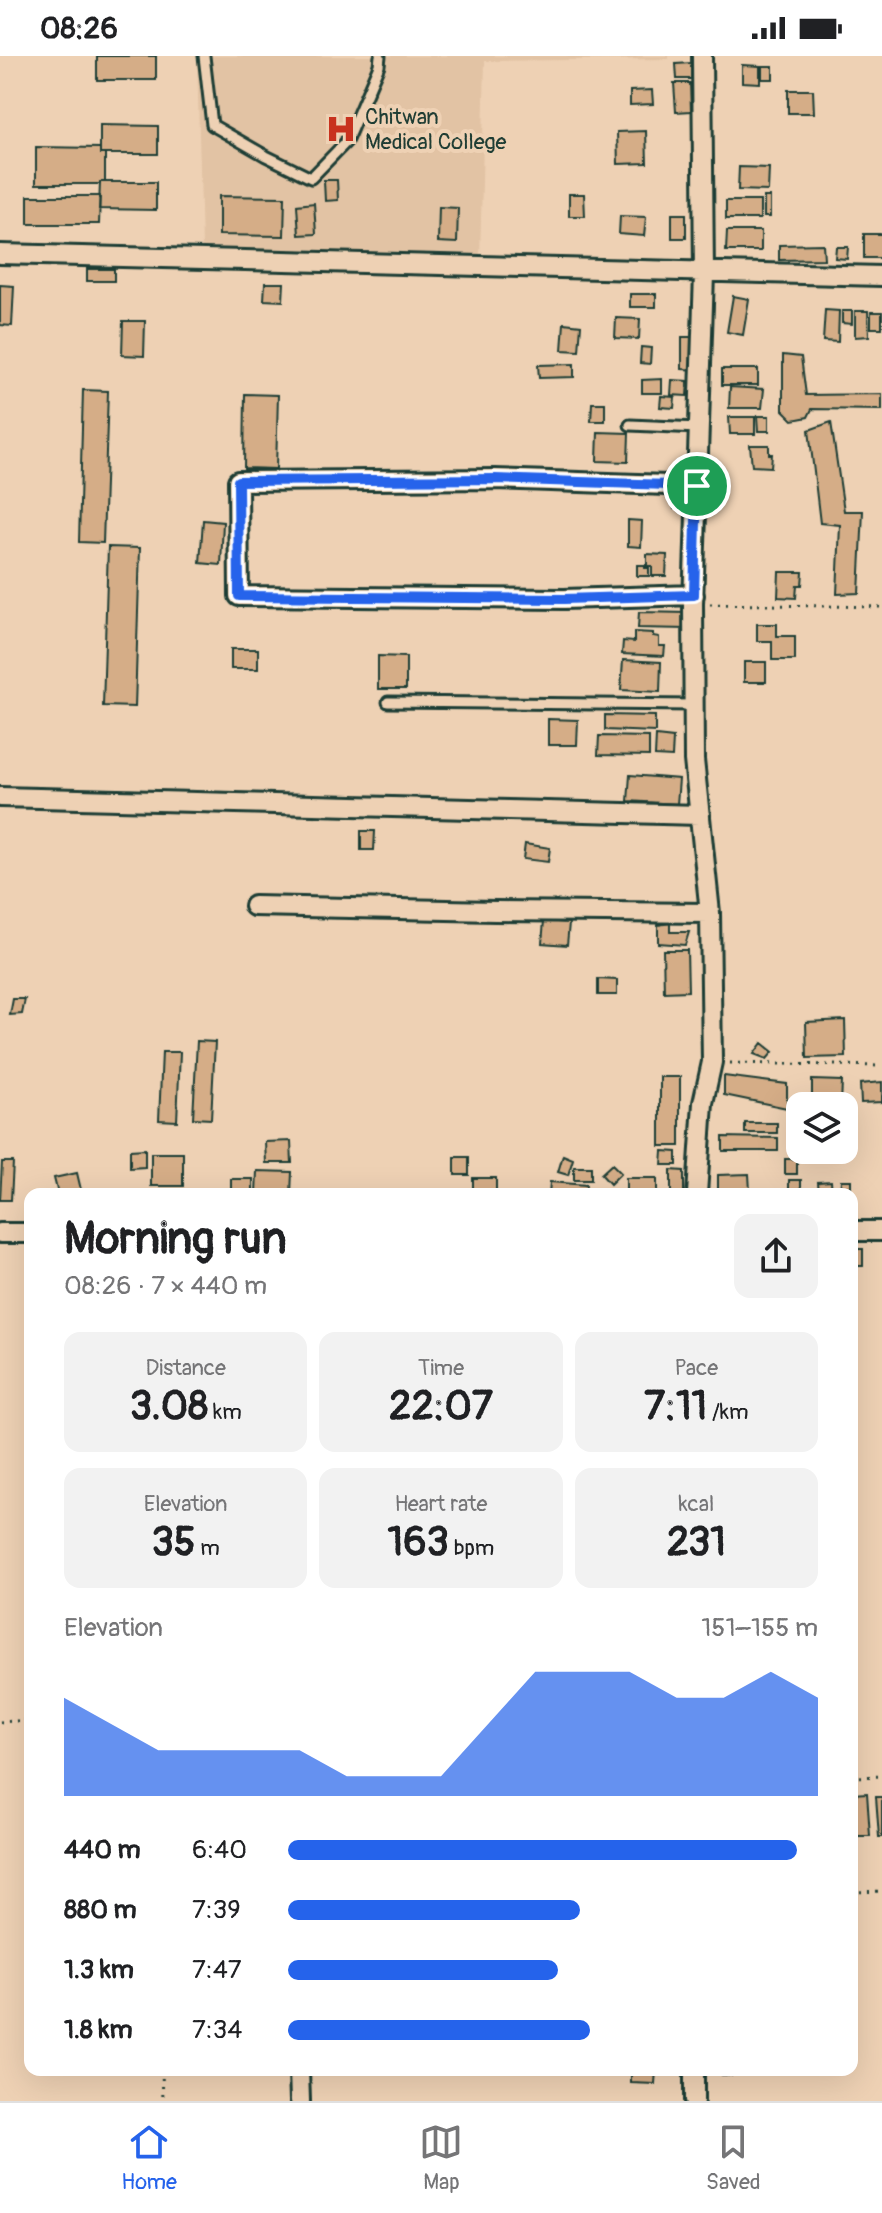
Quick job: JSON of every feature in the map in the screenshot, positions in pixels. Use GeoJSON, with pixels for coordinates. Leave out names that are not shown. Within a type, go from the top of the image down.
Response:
{"type":"FeatureCollection","features":[{"type":"Feature","properties":{"kind":"street"},"geometry":{"type":"LineString","coordinates":[[697,1188],[703,1103],[712,1062],[710,913],[694,760],[693,599],[704,274],[702,56]]}},
{"type":"Feature","properties":{"kind":"street"},"geometry":{"type":"LineString","coordinates":[[0,254],[704,274],[882,276]]}},
{"type":"Feature","properties":{"kind":"street"},"geometry":{"type":"LineString","coordinates":[[693,599],[239,596],[238,481],[495,479],[697,486]]}},
{"type":"Feature","properties":{"kind":"street"},"geometry":{"type":"LineString","coordinates":[[0,797],[700,815]]}},
{"type":"Feature","properties":{"kind":"street"},"geometry":{"type":"LineString","coordinates":[[254,906],[710,913]]}},
{"type":"Feature","properties":{"kind":"street"},"geometry":{"type":"LineString","coordinates":[[858,1231],[882,1231]]}},
{"type":"Feature","properties":{"kind":"street"},"geometry":{"type":"LineString","coordinates":[[0,1233],[24,1233]]}},
{"type":"Feature","properties":{"kind":"street"},"geometry":{"type":"LineString","coordinates":[[299,2076],[300,2101]]}},
{"type":"Feature","properties":{"kind":"street"},"geometry":{"type":"LineString","coordinates":[[694,2076],[694,2101]]}},
{"type":"Feature","properties":{"kind":"lane"},"geometry":{"type":"LineString","coordinates":[[204,56],[212,125],[311,178],[346,142],[380,56]]}},
{"type":"Feature","properties":{"kind":"lane"},"geometry":{"type":"LineString","coordinates":[[630,425],[699,428]]}},
{"type":"Feature","properties":{"kind":"lane"},"geometry":{"type":"LineString","coordinates":[[388,702],[694,705]]}},
{"type":"Feature","properties":{"kind":"path"},"geometry":{"type":"LineString","coordinates":[[693,599],[882,607]]}},
{"type":"Feature","properties":{"kind":"path"},"geometry":{"type":"LineString","coordinates":[[712,1062],[882,1066]]}},
{"type":"Feature","properties":{"kind":"path"},"geometry":{"type":"LineString","coordinates":[[0,1722],[24,1720]]}},
{"type":"Feature","properties":{"kind":"path"},"geometry":{"type":"LineString","coordinates":[[858,1777],[882,1776]]}},
{"type":"Feature","properties":{"kind":"path"},"geometry":{"type":"LineString","coordinates":[[858,1892],[882,1891]]}},
{"type":"Feature","properties":{"kind":"path"},"geometry":{"type":"LineString","coordinates":[[162,2076],[163,2101]]}},
{"type":"Feature","properties":{"kind":"shaded area","name":"Chitwan Medical College"},"geometry":{"type":"Polygon","coordinates":[[[197,56],[669,56],[669,59],[485,61],[480,259],[202,248],[197,56]],[[219,197],[219,235],[284,236],[285,197],[219,197]],[[439,208],[438,242],[457,243],[458,208],[439,208]]]}},
{"type":"Feature","properties":{"kind":"building"},"geometry":{"type":"Polygon","coordinates":[[[97,56],[156,56],[156,80],[97,80],[97,56]]]}},
{"type":"Feature","properties":{"kind":"building"},"geometry":{"type":"Polygon","coordinates":[[[691,63],[691,79],[677,79],[676,64],[691,63]]]}},
{"type":"Feature","properties":{"kind":"building"},"geometry":{"type":"Polygon","coordinates":[[[742,65],[760,66],[760,83],[742,82],[742,65]]]}},
{"type":"Feature","properties":{"kind":"building"},"geometry":{"type":"Polygon","coordinates":[[[762,66],[773,66],[773,79],[762,79],[762,66]]]}},
{"type":"Feature","properties":{"kind":"building"},"geometry":{"type":"Polygon","coordinates":[[[674,83],[690,83],[691,111],[676,112],[674,83]]]}},
{"type":"Feature","properties":{"kind":"building"},"geometry":{"type":"Polygon","coordinates":[[[652,90],[653,104],[630,105],[630,91],[652,90]]]}},
{"type":"Feature","properties":{"kind":"building"},"geometry":{"type":"Polygon","coordinates":[[[788,90],[813,90],[814,113],[788,113],[788,90]]]}},
{"type":"Feature","properties":{"kind":"building"},"geometry":{"type":"Polygon","coordinates":[[[100,125],[158,126],[158,154],[100,154],[100,125]]]}},
{"type":"Feature","properties":{"kind":"building"},"geometry":{"type":"Polygon","coordinates":[[[646,131],[647,163],[618,164],[617,132],[646,131]]]}},
{"type":"Feature","properties":{"kind":"building"},"geometry":{"type":"Polygon","coordinates":[[[36,147],[100,148],[100,154],[105,154],[105,182],[36,184],[36,147]]]}},
{"type":"Feature","properties":{"kind":"building"},"geometry":{"type":"Polygon","coordinates":[[[739,167],[769,168],[768,191],[738,190],[739,167]]]}},
{"type":"Feature","properties":{"kind":"building"},"geometry":{"type":"Polygon","coordinates":[[[324,180],[337,180],[338,200],[325,201],[324,180]]]}},
{"type":"Feature","properties":{"kind":"building"},"geometry":{"type":"Polygon","coordinates":[[[100,182],[156,182],[156,210],[99,209],[100,182]]]}},
{"type":"Feature","properties":{"kind":"building"},"geometry":{"type":"Polygon","coordinates":[[[569,194],[584,194],[585,216],[569,216],[569,194]]]}},
{"type":"Feature","properties":{"kind":"building"},"geometry":{"type":"Polygon","coordinates":[[[28,196],[100,196],[99,224],[28,224],[28,196]]]}},
{"type":"Feature","properties":{"kind":"building"},"geometry":{"type":"Polygon","coordinates":[[[219,196],[285,197],[284,236],[219,235],[219,196]]]}},
{"type":"Feature","properties":{"kind":"building"},"geometry":{"type":"Polygon","coordinates":[[[764,197],[770,197],[770,217],[764,217],[764,197]]]}},
{"type":"Feature","properties":{"kind":"building"},"geometry":{"type":"Polygon","coordinates":[[[726,201],[760,201],[760,219],[726,219],[726,201]]]}},
{"type":"Feature","properties":{"kind":"building"},"geometry":{"type":"Polygon","coordinates":[[[314,203],[316,234],[299,235],[297,205],[314,203]]]}},
{"type":"Feature","properties":{"kind":"building"},"geometry":{"type":"Polygon","coordinates":[[[439,207],[458,208],[457,243],[438,242],[439,207]]]}},
{"type":"Feature","properties":{"kind":"building"},"geometry":{"type":"Polygon","coordinates":[[[672,214],[686,214],[686,238],[672,238],[672,214]]]}},
{"type":"Feature","properties":{"kind":"building"},"geometry":{"type":"Polygon","coordinates":[[[620,216],[646,217],[644,236],[619,234],[620,216]]]}},
{"type":"Feature","properties":{"kind":"building"},"geometry":{"type":"Polygon","coordinates":[[[727,231],[761,231],[761,251],[726,251],[727,231]]]}},
{"type":"Feature","properties":{"kind":"building"},"geometry":{"type":"Polygon","coordinates":[[[864,234],[882,234],[882,258],[864,258],[864,234]]]}},
{"type":"Feature","properties":{"kind":"building"},"geometry":{"type":"Polygon","coordinates":[[[823,244],[824,259],[779,260],[779,245],[823,244]]]}},
{"type":"Feature","properties":{"kind":"building"},"geometry":{"type":"Polygon","coordinates":[[[836,247],[848,247],[847,259],[835,258],[836,247]]]}},
{"type":"Feature","properties":{"kind":"building"},"geometry":{"type":"Polygon","coordinates":[[[87,269],[114,269],[114,281],[87,281],[87,269]]]}},
{"type":"Feature","properties":{"kind":"building"},"geometry":{"type":"Polygon","coordinates":[[[265,283],[284,283],[283,301],[264,300],[265,283]]]}},
{"type":"Feature","properties":{"kind":"building"},"geometry":{"type":"Polygon","coordinates":[[[0,285],[14,286],[12,326],[0,325],[0,285]]]}},
{"type":"Feature","properties":{"kind":"building"},"geometry":{"type":"Polygon","coordinates":[[[630,294],[656,294],[656,307],[630,307],[630,294]]]}},
{"type":"Feature","properties":{"kind":"building"},"geometry":{"type":"Polygon","coordinates":[[[733,296],[749,299],[743,335],[727,332],[733,296]]]}},
{"type":"Feature","properties":{"kind":"building"},"geometry":{"type":"Polygon","coordinates":[[[825,310],[839,311],[838,342],[823,341],[825,310]]]}},
{"type":"Feature","properties":{"kind":"building"},"geometry":{"type":"Polygon","coordinates":[[[842,311],[852,311],[852,324],[842,323],[842,311]]]}},
{"type":"Feature","properties":{"kind":"building"},"geometry":{"type":"Polygon","coordinates":[[[855,311],[868,311],[869,336],[855,337],[855,311]]]}},
{"type":"Feature","properties":{"kind":"building"},"geometry":{"type":"Polygon","coordinates":[[[871,312],[882,312],[882,328],[871,328],[871,312]]]}},
{"type":"Feature","properties":{"kind":"building"},"geometry":{"type":"Polygon","coordinates":[[[616,318],[640,319],[639,339],[615,338],[616,318]]]}},
{"type":"Feature","properties":{"kind":"building"},"geometry":{"type":"Polygon","coordinates":[[[123,321],[145,321],[144,356],[122,355],[123,321]]]}},
{"type":"Feature","properties":{"kind":"building"},"geometry":{"type":"Polygon","coordinates":[[[564,323],[581,325],[579,351],[562,350],[564,323]]]}},
{"type":"Feature","properties":{"kind":"building"},"geometry":{"type":"Polygon","coordinates":[[[682,337],[699,337],[698,370],[682,369],[682,337]]]}},
{"type":"Feature","properties":{"kind":"building"},"geometry":{"type":"Polygon","coordinates":[[[641,347],[651,348],[650,364],[640,363],[641,347]]]}},
{"type":"Feature","properties":{"kind":"building"},"geometry":{"type":"Polygon","coordinates":[[[783,355],[801,357],[806,395],[882,394],[882,410],[812,409],[808,417],[793,420],[783,410],[783,355]]]}},
{"type":"Feature","properties":{"kind":"building"},"geometry":{"type":"Polygon","coordinates":[[[574,364],[574,377],[539,378],[538,365],[574,364]]]}},
{"type":"Feature","properties":{"kind":"building"},"geometry":{"type":"Polygon","coordinates":[[[722,369],[758,369],[758,385],[722,385],[722,369]]]}},
{"type":"Feature","properties":{"kind":"building"},"geometry":{"type":"Polygon","coordinates":[[[662,379],[662,393],[642,393],[642,380],[662,379]]]}},
{"type":"Feature","properties":{"kind":"building"},"geometry":{"type":"Polygon","coordinates":[[[672,380],[688,381],[687,396],[671,395],[672,380]]]}},
{"type":"Feature","properties":{"kind":"building"},"geometry":{"type":"Polygon","coordinates":[[[730,387],[764,389],[762,408],[729,408],[730,387]]]}},
{"type":"Feature","properties":{"kind":"building"},"geometry":{"type":"Polygon","coordinates":[[[83,390],[108,391],[103,543],[79,542],[83,390]]]}},
{"type":"Feature","properties":{"kind":"building"},"geometry":{"type":"Polygon","coordinates":[[[245,394],[278,395],[276,469],[244,468],[245,394]]]}},
{"type":"Feature","properties":{"kind":"building"},"geometry":{"type":"Polygon","coordinates":[[[661,396],[675,397],[674,408],[660,407],[661,396]]]}},
{"type":"Feature","properties":{"kind":"building"},"geometry":{"type":"Polygon","coordinates":[[[592,403],[605,403],[605,421],[591,421],[592,403]]]}},
{"type":"Feature","properties":{"kind":"building"},"geometry":{"type":"Polygon","coordinates":[[[757,416],[769,416],[769,431],[758,431],[757,416]]]}},
{"type":"Feature","properties":{"kind":"building"},"geometry":{"type":"Polygon","coordinates":[[[729,417],[755,417],[755,434],[730,434],[729,417]]]}},
{"type":"Feature","properties":{"kind":"building"},"geometry":{"type":"Polygon","coordinates":[[[831,422],[844,511],[863,511],[859,593],[837,594],[840,525],[820,523],[809,430],[831,422]]]}},
{"type":"Feature","properties":{"kind":"building"},"geometry":{"type":"Polygon","coordinates":[[[598,432],[629,433],[628,462],[597,461],[598,432]]]}},
{"type":"Feature","properties":{"kind":"building"},"geometry":{"type":"Polygon","coordinates":[[[750,445],[769,445],[771,467],[752,466],[750,445]]]}},
{"type":"Feature","properties":{"kind":"building"},"geometry":{"type":"Polygon","coordinates":[[[674,497],[689,498],[689,509],[674,509],[674,497]]]}},
{"type":"Feature","properties":{"kind":"building"},"geometry":{"type":"Polygon","coordinates":[[[203,520],[223,522],[221,565],[200,563],[203,520]]]}},
{"type":"Feature","properties":{"kind":"building"},"geometry":{"type":"Polygon","coordinates":[[[628,520],[642,521],[641,547],[628,546],[628,520]]]}},
{"type":"Feature","properties":{"kind":"building"},"geometry":{"type":"Polygon","coordinates":[[[108,547],[140,548],[135,707],[103,706],[108,547]]]}},
{"type":"Feature","properties":{"kind":"building"},"geometry":{"type":"Polygon","coordinates":[[[647,554],[667,555],[666,576],[652,576],[652,566],[647,566],[647,554]]]}},
{"type":"Feature","properties":{"kind":"building"},"geometry":{"type":"Polygon","coordinates":[[[637,565],[649,568],[649,576],[637,576],[637,565]]]}},
{"type":"Feature","properties":{"kind":"building"},"geometry":{"type":"Polygon","coordinates":[[[779,572],[803,572],[802,585],[797,585],[796,598],[778,597],[779,572]]]}},
{"type":"Feature","properties":{"kind":"building"},"geometry":{"type":"Polygon","coordinates":[[[639,612],[688,613],[688,629],[638,628],[639,612]]]}},
{"type":"Feature","properties":{"kind":"building"},"geometry":{"type":"Polygon","coordinates":[[[757,624],[777,624],[777,636],[795,636],[795,660],[772,660],[772,641],[757,641],[757,624]]]}},
{"type":"Feature","properties":{"kind":"building"},"geometry":{"type":"Polygon","coordinates":[[[634,632],[653,633],[653,636],[659,637],[659,646],[665,646],[664,656],[622,654],[623,641],[634,642],[634,632]]]}},
{"type":"Feature","properties":{"kind":"building"},"geometry":{"type":"Polygon","coordinates":[[[231,649],[258,649],[258,669],[231,669],[231,649]]]}},
{"type":"Feature","properties":{"kind":"building"},"geometry":{"type":"Polygon","coordinates":[[[378,656],[406,657],[406,689],[378,689],[378,656]]]}},
{"type":"Feature","properties":{"kind":"building"},"geometry":{"type":"Polygon","coordinates":[[[623,660],[661,662],[660,692],[621,690],[623,660]]]}},
{"type":"Feature","properties":{"kind":"building"},"geometry":{"type":"Polygon","coordinates":[[[744,662],[766,662],[766,682],[744,682],[744,662]]]}},
{"type":"Feature","properties":{"kind":"building"},"geometry":{"type":"Polygon","coordinates":[[[605,715],[655,716],[655,732],[605,730],[605,715]]]}},
{"type":"Feature","properties":{"kind":"building"},"geometry":{"type":"Polygon","coordinates":[[[548,719],[578,720],[577,745],[548,745],[548,719]]]}},
{"type":"Feature","properties":{"kind":"building"},"geometry":{"type":"Polygon","coordinates":[[[599,736],[649,737],[649,756],[598,755],[599,736]]]}},
{"type":"Feature","properties":{"kind":"building"},"geometry":{"type":"Polygon","coordinates":[[[656,736],[673,738],[672,757],[655,756],[656,736]]]}},
{"type":"Feature","properties":{"kind":"building"},"geometry":{"type":"Polygon","coordinates":[[[630,775],[679,779],[677,804],[628,801],[630,775]]]}},
{"type":"Feature","properties":{"kind":"building"},"geometry":{"type":"Polygon","coordinates":[[[361,831],[375,831],[374,850],[361,850],[361,831]]]}},
{"type":"Feature","properties":{"kind":"building"},"geometry":{"type":"Polygon","coordinates":[[[525,844],[550,848],[548,862],[523,859],[525,844]]]}},
{"type":"Feature","properties":{"kind":"building"},"geometry":{"type":"Polygon","coordinates":[[[544,921],[569,923],[567,945],[542,943],[544,921]]]}},
{"type":"Feature","properties":{"kind":"building"},"geometry":{"type":"Polygon","coordinates":[[[670,923],[670,932],[689,932],[685,945],[658,943],[658,925],[670,923]]]}},
{"type":"Feature","properties":{"kind":"building"},"geometry":{"type":"Polygon","coordinates":[[[663,950],[687,950],[688,991],[664,992],[663,950]]]}},
{"type":"Feature","properties":{"kind":"building"},"geometry":{"type":"Polygon","coordinates":[[[598,979],[617,980],[617,995],[598,995],[598,979]]]}},
{"type":"Feature","properties":{"kind":"building"},"geometry":{"type":"Polygon","coordinates":[[[13,999],[25,999],[22,1014],[10,1015],[13,999]]]}},
{"type":"Feature","properties":{"kind":"building"},"geometry":{"type":"Polygon","coordinates":[[[845,1020],[846,1057],[807,1058],[806,1022],[845,1020]]]}},
{"type":"Feature","properties":{"kind":"building"},"geometry":{"type":"Polygon","coordinates":[[[197,1041],[215,1042],[211,1119],[193,1118],[197,1041]]]}},
{"type":"Feature","properties":{"kind":"building"},"geometry":{"type":"Polygon","coordinates":[[[762,1043],[773,1052],[767,1059],[754,1054],[762,1043]]]}},
{"type":"Feature","properties":{"kind":"building"},"geometry":{"type":"Polygon","coordinates":[[[162,1052],[180,1052],[177,1121],[159,1120],[162,1052]]]}},
{"type":"Feature","properties":{"kind":"building"},"geometry":{"type":"Polygon","coordinates":[[[724,1076],[787,1084],[786,1108],[724,1095],[724,1076]]]}},
{"type":"Feature","properties":{"kind":"building"},"geometry":{"type":"Polygon","coordinates":[[[660,1077],[680,1077],[680,1146],[660,1146],[660,1077]]]}},
{"type":"Feature","properties":{"kind":"building"},"geometry":{"type":"Polygon","coordinates":[[[812,1080],[842,1081],[842,1092],[812,1092],[812,1080]]]}},
{"type":"Feature","properties":{"kind":"building"},"geometry":{"type":"Polygon","coordinates":[[[882,1082],[882,1102],[861,1103],[860,1084],[882,1082]]]}},
{"type":"Feature","properties":{"kind":"building"},"geometry":{"type":"Polygon","coordinates":[[[745,1123],[777,1123],[777,1133],[745,1133],[745,1123]]]}},
{"type":"Feature","properties":{"kind":"building"},"geometry":{"type":"Polygon","coordinates":[[[723,1137],[778,1138],[778,1151],[723,1151],[723,1137]]]}},
{"type":"Feature","properties":{"kind":"building"},"geometry":{"type":"Polygon","coordinates":[[[291,1141],[292,1163],[266,1163],[265,1142],[291,1141]]]}},
{"type":"Feature","properties":{"kind":"building"},"geometry":{"type":"Polygon","coordinates":[[[145,1149],[145,1167],[130,1168],[130,1150],[145,1149]]]}},
{"type":"Feature","properties":{"kind":"building"},"geometry":{"type":"Polygon","coordinates":[[[663,1151],[677,1152],[677,1165],[662,1165],[663,1151]]]}},
{"type":"Feature","properties":{"kind":"building"},"geometry":{"type":"Polygon","coordinates":[[[151,1153],[183,1153],[183,1186],[151,1186],[151,1153]]]}},
{"type":"Feature","properties":{"kind":"building"},"geometry":{"type":"Polygon","coordinates":[[[563,1155],[573,1159],[568,1175],[558,1172],[563,1155]]]}},
{"type":"Feature","properties":{"kind":"building"},"geometry":{"type":"Polygon","coordinates":[[[455,1157],[469,1157],[469,1175],[455,1175],[455,1157]]]}},
{"type":"Feature","properties":{"kind":"building"},"geometry":{"type":"Polygon","coordinates":[[[785,1159],[786,1164],[797,1164],[797,1174],[785,1174],[785,1159]]]}},
{"type":"Feature","properties":{"kind":"building"},"geometry":{"type":"Polygon","coordinates":[[[2,1162],[13,1162],[11,1200],[0,1200],[2,1162]]]}},
{"type":"Feature","properties":{"kind":"building"},"geometry":{"type":"Polygon","coordinates":[[[612,1164],[621,1173],[610,1184],[601,1174],[612,1164]]]}},
{"type":"Feature","properties":{"kind":"building"},"geometry":{"type":"Polygon","coordinates":[[[574,1167],[591,1167],[591,1180],[574,1180],[574,1167]]]}},
{"type":"Feature","properties":{"kind":"building"},"geometry":{"type":"Polygon","coordinates":[[[671,1170],[684,1171],[684,1188],[671,1188],[671,1170]]]}},
{"type":"Feature","properties":{"kind":"building"},"geometry":{"type":"Polygon","coordinates":[[[257,1171],[292,1172],[291,1188],[256,1188],[257,1171]]]}},
{"type":"Feature","properties":{"kind":"building"},"geometry":{"type":"Polygon","coordinates":[[[77,1173],[81,1188],[56,1188],[54,1178],[77,1173]]]}},
{"type":"Feature","properties":{"kind":"building"},"geometry":{"type":"Polygon","coordinates":[[[749,1174],[750,1188],[718,1188],[718,1175],[749,1174]]]}},
{"type":"Feature","properties":{"kind":"building"},"geometry":{"type":"Polygon","coordinates":[[[473,1178],[496,1178],[496,1188],[473,1188],[473,1178]]]}},
{"type":"Feature","properties":{"kind":"building"},"geometry":{"type":"Polygon","coordinates":[[[626,1178],[657,1178],[657,1188],[626,1188],[626,1178]]]}},
{"type":"Feature","properties":{"kind":"building"},"geometry":{"type":"Polygon","coordinates":[[[231,1179],[253,1179],[253,1188],[231,1188],[231,1179]]]}},
{"type":"Feature","properties":{"kind":"building"},"geometry":{"type":"Polygon","coordinates":[[[789,1180],[801,1180],[801,1188],[789,1188],[789,1180]]]}},
{"type":"Feature","properties":{"kind":"building"},"geometry":{"type":"Polygon","coordinates":[[[841,1180],[851,1180],[851,1188],[840,1188],[841,1180]]]}},
{"type":"Feature","properties":{"kind":"building"},"geometry":{"type":"Polygon","coordinates":[[[831,1181],[832,1188],[819,1188],[818,1182],[831,1181]]]}},
{"type":"Feature","properties":{"kind":"building"},"geometry":{"type":"Polygon","coordinates":[[[550,1182],[586,1185],[586,1188],[550,1188],[550,1182]]]}},
{"type":"Feature","properties":{"kind":"building"},"geometry":{"type":"Polygon","coordinates":[[[858,1249],[863,1249],[863,1266],[858,1266],[858,1249]]]}},
{"type":"Feature","properties":{"kind":"building"},"geometry":{"type":"Polygon","coordinates":[[[867,1793],[870,1836],[858,1836],[858,1794],[867,1793]]]}},
{"type":"Feature","properties":{"kind":"building"},"geometry":{"type":"Polygon","coordinates":[[[876,1797],[882,1797],[882,1837],[879,1837],[876,1797]]]}},
{"type":"Feature","properties":{"kind":"building"},"geometry":{"type":"Polygon","coordinates":[[[631,2076],[656,2076],[655,2084],[631,2083],[631,2076]]]}},
{"type":"Feature","properties":{"kind":"place","name":"Chitwan Medical College"},"geometry":{"type":"Point","coordinates":[341,129]}},
{"type":"Feature","properties":{"kind":"route"},"geometry":{"type":"LineString","coordinates":[[495,479],[697,486],[694,595],[564,599],[239,596],[238,481],[495,479]]}}]}
